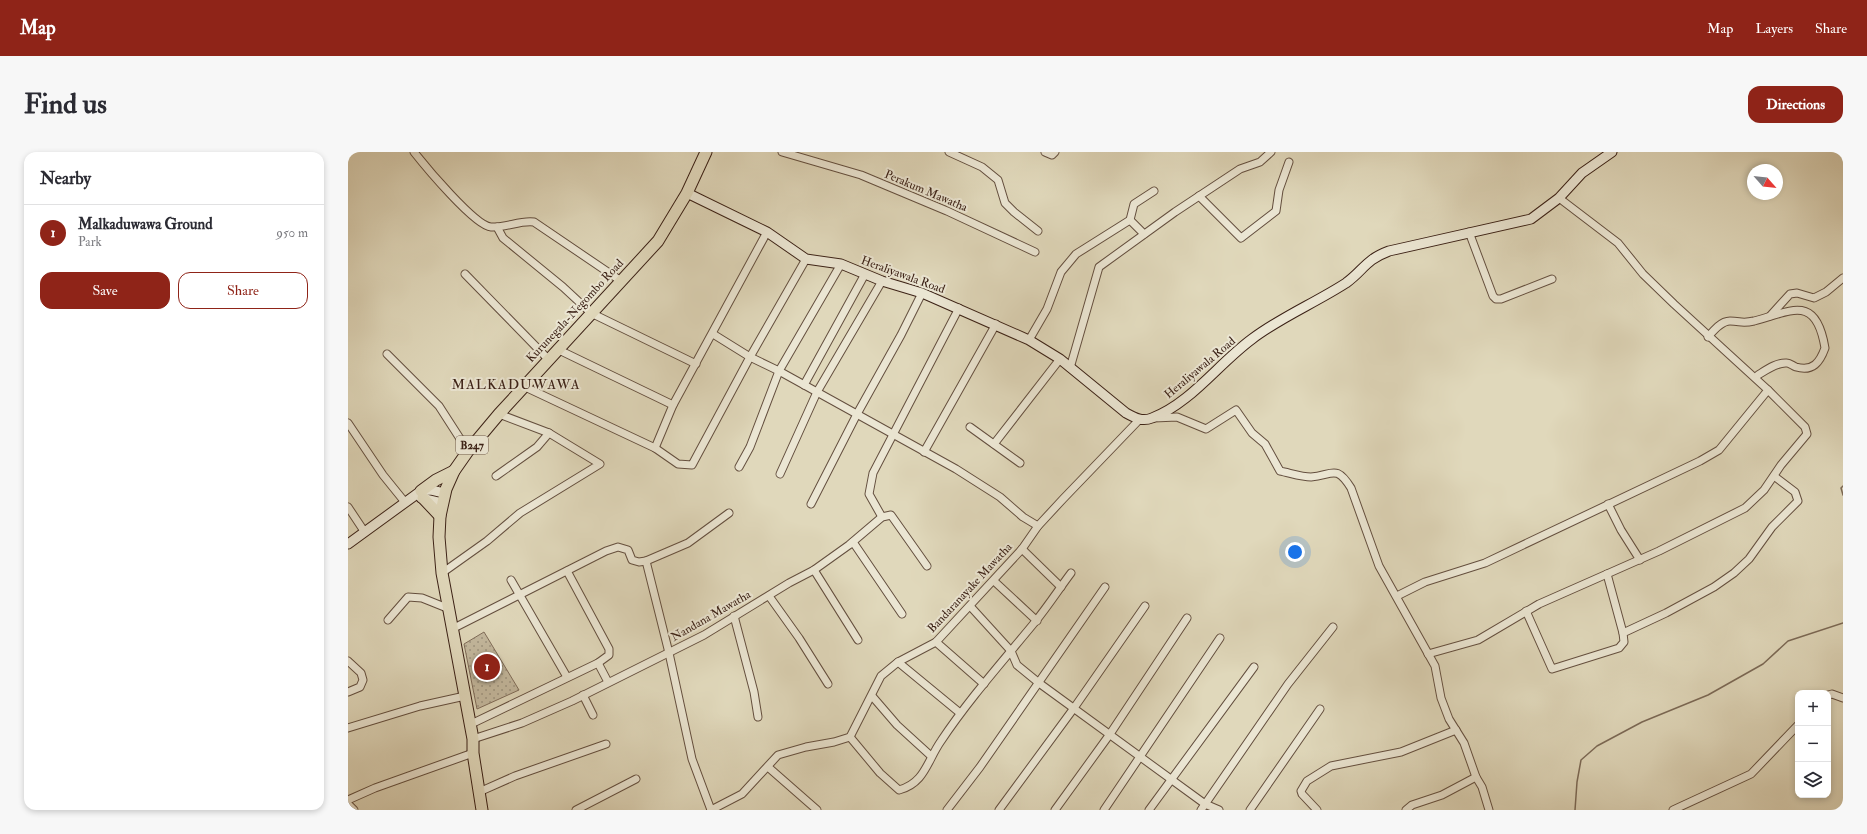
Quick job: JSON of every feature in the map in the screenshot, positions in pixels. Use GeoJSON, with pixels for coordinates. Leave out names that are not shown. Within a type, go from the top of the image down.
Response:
{"type":"FeatureCollection","features":[{"type":"Feature","properties":{"kind":"main road","name":"Kurunegala-Negombo Road"},"geometry":{"type":"LineString","coordinates":[[482,810],[473,753],[473,740],[447,608],[442,573],[438,537],[443,498],[454,471],[468,451],[523,386],[559,350],[658,241],[687,193],[706,152]]}},
{"type":"Feature","properties":{"kind":"main road"},"geometry":{"type":"LineString","coordinates":[[440,516],[422,494],[436,480],[454,471]]}},
{"type":"Feature","properties":{"kind":"street"},"geometry":{"type":"LineString","coordinates":[[414,152],[437,182],[481,223],[486,226],[497,227],[534,222],[621,281]]}},
{"type":"Feature","properties":{"kind":"street","name":"Perakum Mawatha"},"geometry":{"type":"LineString","coordinates":[[782,152],[861,175],[947,211],[1035,252]]}},
{"type":"Feature","properties":{"kind":"street"},"geometry":{"type":"LineString","coordinates":[[949,152],[982,167],[998,180],[1005,203],[1038,231]]}},
{"type":"Feature","properties":{"kind":"street"},"geometry":{"type":"LineString","coordinates":[[1045,152],[1052,155],[1055,152]]}},
{"type":"Feature","properties":{"kind":"street"},"geometry":{"type":"LineString","coordinates":[[1070,368],[1099,267],[1199,196],[1240,169],[1260,162],[1271,152]]}},
{"type":"Feature","properties":{"kind":"street","name":"Heraliyawala Road"},"geometry":{"type":"LineString","coordinates":[[687,193],[767,232],[806,259],[841,264],[882,281],[922,293],[996,324],[1029,340],[1060,359],[1126,413],[1139,420],[1151,418],[1166,411],[1190,394],[1250,340],[1346,282],[1371,259],[1389,251],[1531,219],[1559,198],[1582,173],[1612,152]]}},
{"type":"Feature","properties":{"kind":"street"},"geometry":{"type":"LineString","coordinates":[[1199,196],[1241,238],[1276,211],[1279,190],[1289,162]]}},
{"type":"Feature","properties":{"kind":"street"},"geometry":{"type":"LineString","coordinates":[[1029,340],[1047,309],[1061,272],[1076,254],[1130,220],[1134,204],[1154,191]]}},
{"type":"Feature","properties":{"kind":"street"},"geometry":{"type":"LineString","coordinates":[[1428,654],[1478,640],[1526,611],[1640,560],[1745,508],[1764,490],[1806,434],[1805,427],[1768,390],[1708,337],[1643,274],[1618,243],[1559,198]]}},
{"type":"Feature","properties":{"kind":"street"},"geometry":{"type":"LineString","coordinates":[[1130,220],[1144,234]]}},
{"type":"Feature","properties":{"kind":"street"},"geometry":{"type":"LineString","coordinates":[[497,227],[503,238],[563,287],[591,313],[696,364]]}},
{"type":"Feature","properties":{"kind":"street"},"geometry":{"type":"LineString","coordinates":[[655,448],[673,405],[713,334],[767,232]]}},
{"type":"Feature","properties":{"kind":"street"},"geometry":{"type":"LineString","coordinates":[[1469,232],[1493,296],[1496,299],[1501,299],[1552,280]]}},
{"type":"Feature","properties":{"kind":"street"},"geometry":{"type":"LineString","coordinates":[[523,386],[655,448],[678,464],[692,465],[750,357],[806,259]]}},
{"type":"Feature","properties":{"kind":"street"},"geometry":{"type":"LineString","coordinates":[[739,467],[750,447],[779,371],[841,264]]}},
{"type":"Feature","properties":{"kind":"street"},"geometry":{"type":"LineString","coordinates":[[465,274],[549,360]]}},
{"type":"Feature","properties":{"kind":"street"},"geometry":{"type":"LineString","coordinates":[[804,385],[865,274]]}},
{"type":"Feature","properties":{"kind":"street"},"geometry":{"type":"LineString","coordinates":[[1770,316],[1790,294],[1798,293],[1814,298],[1826,292],[1843,278]]}},
{"type":"Feature","properties":{"kind":"street"},"geometry":{"type":"LineString","coordinates":[[780,474],[817,392],[882,281]]}},
{"type":"Feature","properties":{"kind":"street"},"geometry":{"type":"LineString","coordinates":[[812,504],[856,414],[901,335],[922,293]]}},
{"type":"Feature","properties":{"kind":"street"},"geometry":{"type":"LineString","coordinates":[[927,566],[891,516],[882,517],[869,494],[873,473],[959,308]]}},
{"type":"Feature","properties":{"kind":"street"},"geometry":{"type":"LineString","coordinates":[[1708,337],[1725,322],[1731,321],[1741,324],[1795,309],[1810,314],[1818,325],[1825,348],[1815,366],[1803,368],[1787,363],[1779,364],[1758,375]]}},
{"type":"Feature","properties":{"kind":"street"},"geometry":{"type":"LineString","coordinates":[[924,452],[996,324]]}},
{"type":"Feature","properties":{"kind":"street"},"geometry":{"type":"LineString","coordinates":[[713,334],[750,357],[779,371],[924,452],[1000,497],[1023,517],[1038,526]]}},
{"type":"Feature","properties":{"kind":"street"},"geometry":{"type":"LineString","coordinates":[[559,350],[673,405]]}},
{"type":"Feature","properties":{"kind":"street"},"geometry":{"type":"LineString","coordinates":[[387,354],[439,406],[468,451]]}},
{"type":"Feature","properties":{"kind":"street"},"geometry":{"type":"LineString","coordinates":[[994,444],[1060,359]]}},
{"type":"Feature","properties":{"kind":"street"},"geometry":{"type":"LineString","coordinates":[[1397,596],[1425,582],[1485,563],[1700,461],[1719,450],[1768,390]]}},
{"type":"Feature","properties":{"kind":"street"},"geometry":{"type":"LineString","coordinates":[[1151,418],[1177,417],[1206,429],[1236,410],[1252,432],[1265,444],[1280,471],[1311,477],[1333,472],[1344,476],[1356,500],[1379,566],[1435,666],[1441,698],[1449,719],[1464,743],[1476,777],[1482,787],[1489,810]]}},
{"type":"Feature","properties":{"kind":"street"},"geometry":{"type":"LineString","coordinates":[[442,573],[487,541],[520,513],[600,464],[549,433],[499,414]]}},
{"type":"Feature","properties":{"kind":"street","name":"Bandaranayake Mawatha"},"geometry":{"type":"LineString","coordinates":[[850,737],[881,676],[898,662],[936,642],[994,581],[1022,549],[1038,526],[1139,420]]}},
{"type":"Feature","properties":{"kind":"street"},"geometry":{"type":"LineString","coordinates":[[348,422],[383,475],[406,500]]}},
{"type":"Feature","properties":{"kind":"street"},"geometry":{"type":"LineString","coordinates":[[970,427],[1020,464]]}},
{"type":"Feature","properties":{"kind":"street"},"geometry":{"type":"LineString","coordinates":[[496,476],[537,447],[549,433]]}},
{"type":"Feature","properties":{"kind":"street"},"geometry":{"type":"LineString","coordinates":[[1623,633],[1666,613],[1714,587],[1734,573],[1749,559],[1772,527],[1798,501],[1795,492],[1774,476]]}},
{"type":"Feature","properties":{"kind":"street"},"geometry":{"type":"LineString","coordinates":[[348,544],[406,500],[431,490],[443,498]]}},
{"type":"Feature","properties":{"kind":"street"},"geometry":{"type":"LineString","coordinates":[[1608,504],[1621,530],[1640,560]]}},
{"type":"Feature","properties":{"kind":"street"},"geometry":{"type":"LineString","coordinates":[[348,507],[364,531]]}},
{"type":"Feature","properties":{"kind":"street"},"geometry":{"type":"LineString","coordinates":[[452,629],[606,551],[618,547],[628,550],[632,560],[639,562],[646,561],[688,542],[729,513]]}},
{"type":"Feature","properties":{"kind":"street","name":"Nandana Mawatha"},"geometry":{"type":"LineString","coordinates":[[473,740],[522,723],[670,653],[814,570],[853,542],[882,517]]}},
{"type":"Feature","properties":{"kind":"street"},"geometry":{"type":"LineString","coordinates":[[853,542],[902,614]]}},
{"type":"Feature","properties":{"kind":"street"},"geometry":{"type":"LineString","coordinates":[[1022,549],[1061,587]]}},
{"type":"Feature","properties":{"kind":"street"},"geometry":{"type":"LineString","coordinates":[[646,561],[670,653],[692,759],[711,810],[742,794],[778,755],[850,737],[880,773],[899,790],[910,787],[924,772],[931,756],[960,713],[1037,620],[1072,573]]}},
{"type":"Feature","properties":{"kind":"street"},"geometry":{"type":"LineString","coordinates":[[469,725],[598,663],[609,654],[609,649],[567,570]]}},
{"type":"Feature","properties":{"kind":"street"},"geometry":{"type":"LineString","coordinates":[[814,570],[858,640]]}},
{"type":"Feature","properties":{"kind":"street"},"geometry":{"type":"LineString","coordinates":[[1526,611],[1552,669],[1619,648],[1624,642],[1623,633],[1607,574]]}},
{"type":"Feature","properties":{"kind":"street"},"geometry":{"type":"LineString","coordinates":[[511,580],[521,594],[567,678]]}},
{"type":"Feature","properties":{"kind":"street"},"geometry":{"type":"LineString","coordinates":[[994,581],[1037,620]]}},
{"type":"Feature","properties":{"kind":"street"},"geometry":{"type":"LineString","coordinates":[[947,810],[980,767],[1105,587]]}},
{"type":"Feature","properties":{"kind":"street"},"geometry":{"type":"LineString","coordinates":[[769,596],[799,638],[828,684]]}},
{"type":"Feature","properties":{"kind":"street"},"geometry":{"type":"LineString","coordinates":[[388,620],[408,597],[422,598],[447,608]]}},
{"type":"Feature","properties":{"kind":"street"},"geometry":{"type":"LineString","coordinates":[[970,606],[1011,651],[1017,665],[1038,683],[1141,757],[1203,807],[1219,810]]}},
{"type":"Feature","properties":{"kind":"street"},"geometry":{"type":"LineString","coordinates":[[999,810],[1074,708],[1145,606]]}},
{"type":"Feature","properties":{"kind":"street"},"geometry":{"type":"LineString","coordinates":[[734,616],[754,692],[758,717]]}},
{"type":"Feature","properties":{"kind":"street"},"geometry":{"type":"LineString","coordinates":[[1055,810],[1110,734],[1187,618]]}},
{"type":"Feature","properties":{"kind":"street"},"geometry":{"type":"LineString","coordinates":[[1203,807],[1288,684],[1333,627]]}},
{"type":"Feature","properties":{"kind":"street"},"geometry":{"type":"LineString","coordinates":[[1104,810],[1220,638]]}},
{"type":"Feature","properties":{"kind":"street"},"geometry":{"type":"LineString","coordinates":[[936,642],[984,684]]}},
{"type":"Feature","properties":{"kind":"street"},"geometry":{"type":"LineString","coordinates":[[348,661],[361,673],[363,680],[360,688],[348,692]]}},
{"type":"Feature","properties":{"kind":"street"},"geometry":{"type":"LineString","coordinates":[[898,662],[960,713]]}},
{"type":"Feature","properties":{"kind":"street"},"geometry":{"type":"LineString","coordinates":[[598,663],[608,682]]}},
{"type":"Feature","properties":{"kind":"street"},"geometry":{"type":"LineString","coordinates":[[1149,810],[1170,779],[1254,667]]}},
{"type":"Feature","properties":{"kind":"street"},"geometry":{"type":"LineString","coordinates":[[1831,694],[1843,698]]}},
{"type":"Feature","properties":{"kind":"street"},"geometry":{"type":"LineString","coordinates":[[583,695],[593,715]]}},
{"type":"Feature","properties":{"kind":"street"},"geometry":{"type":"LineString","coordinates":[[348,728],[420,706],[465,696]]}},
{"type":"Feature","properties":{"kind":"street"},"geometry":{"type":"LineString","coordinates":[[872,696],[897,725],[931,756]]}},
{"type":"Feature","properties":{"kind":"street"},"geometry":{"type":"LineString","coordinates":[[1250,810],[1320,709]]}},
{"type":"Feature","properties":{"kind":"street"},"geometry":{"type":"LineString","coordinates":[[1673,810],[1752,774],[1797,726]]}},
{"type":"Feature","properties":{"kind":"street"},"geometry":{"type":"LineString","coordinates":[[1317,810],[1301,791],[1307,781],[1331,766],[1401,752],[1456,730]]}},
{"type":"Feature","properties":{"kind":"street"},"geometry":{"type":"LineString","coordinates":[[479,792],[515,776],[606,744]]}},
{"type":"Feature","properties":{"kind":"street"},"geometry":{"type":"LineString","coordinates":[[348,800],[375,788],[473,753]]}},
{"type":"Feature","properties":{"kind":"street"},"geometry":{"type":"LineString","coordinates":[[768,767],[817,810]]}},
{"type":"Feature","properties":{"kind":"street"},"geometry":{"type":"LineString","coordinates":[[1406,810],[1412,806],[1442,795],[1476,777]]}},
{"type":"Feature","properties":{"kind":"street"},"geometry":{"type":"LineString","coordinates":[[576,810],[636,779]]}},
{"type":"Feature","properties":{"kind":"street"},"geometry":{"type":"LineString","coordinates":[[348,804],[354,810]]}},
{"type":"Feature","properties":{"kind":"shaded area"},"geometry":{"type":"Polygon","coordinates":[[[484,632],[519,690],[477,709],[464,644],[484,632]]]}},
{"type":"Feature","properties":{"kind":"waterway"},"geometry":{"type":"LineString","coordinates":[[1843,486],[1841,488],[1843,495]]}},
{"type":"Feature","properties":{"kind":"waterway"},"geometry":{"type":"LineString","coordinates":[[1575,810],[1577,782],[1581,760],[1597,746],[1642,722],[1708,695],[1763,664],[1788,641],[1843,623]]}},
{"type":"Feature","properties":{"kind":"place","name":"Malkaduwawa Ground"},"geometry":{"type":"Point","coordinates":[487,667]}},
{"type":"Feature","properties":{"kind":"district","name":"MALKADUWAWA"},"geometry":{"type":"Point","coordinates":[516,384]}}]}
